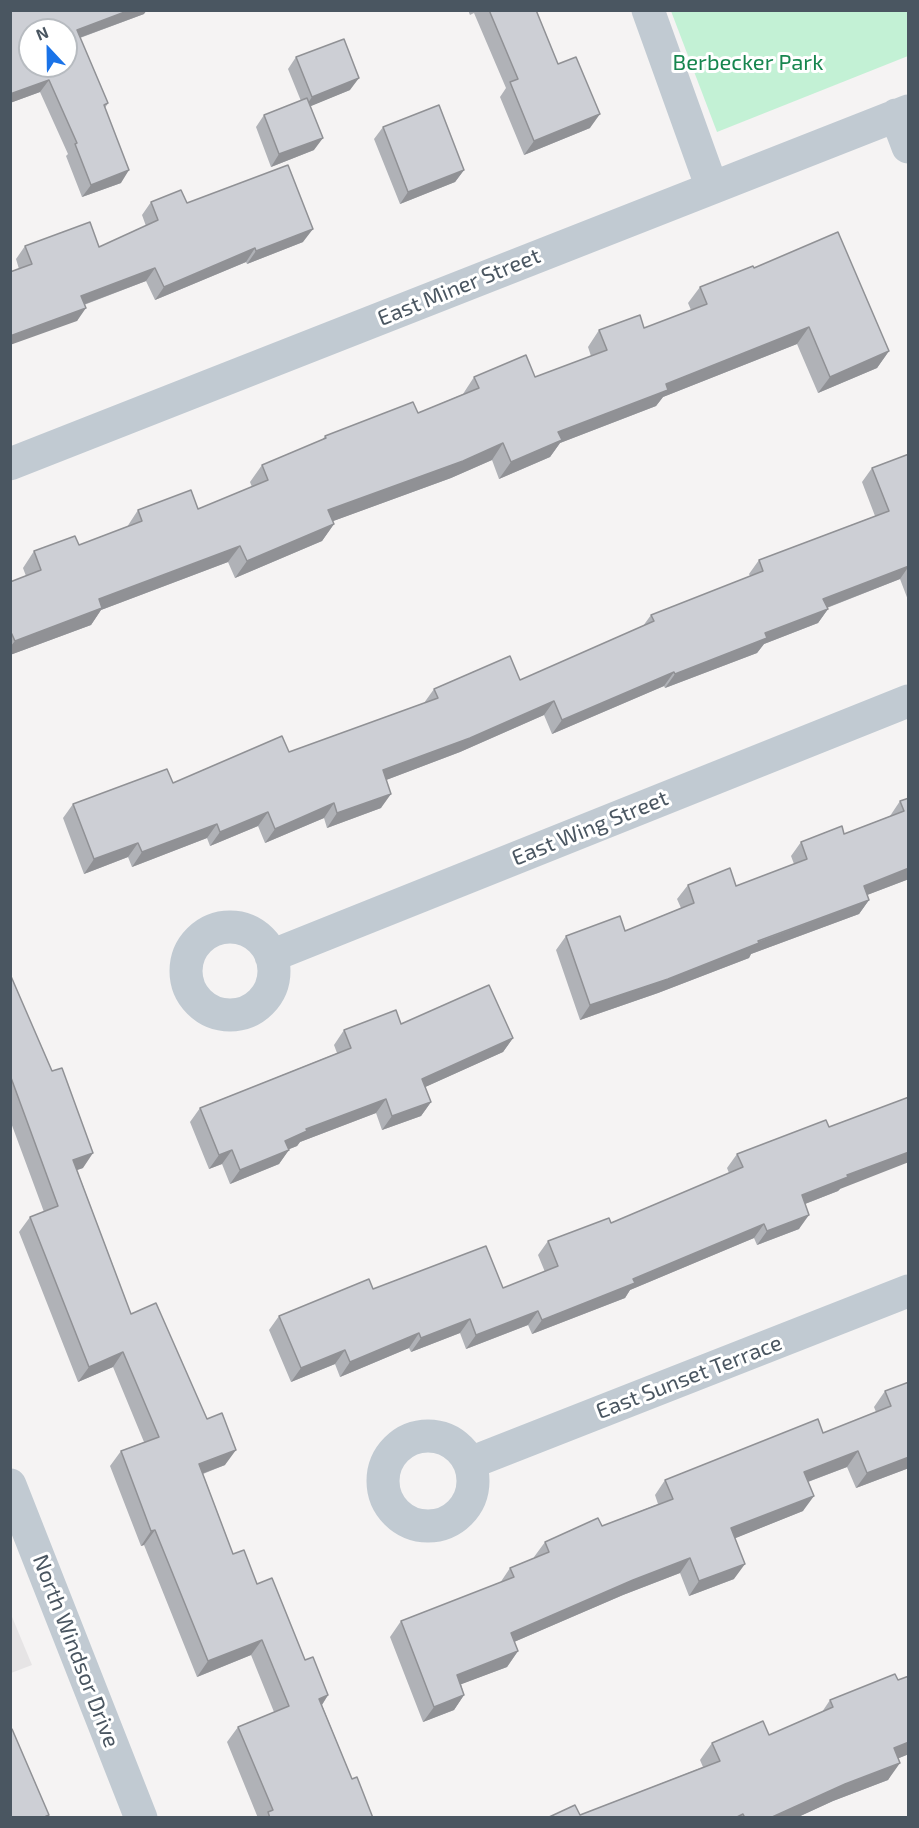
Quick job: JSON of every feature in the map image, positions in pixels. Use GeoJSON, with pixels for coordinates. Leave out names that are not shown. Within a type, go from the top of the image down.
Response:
{"type":"FeatureCollection","features":[{"type":"Feature","properties":{"kind":"street"},"geometry":{"type":"LineString","coordinates":[[648,10],[712,188]]}},
{"type":"Feature","properties":{"kind":"street"},"geometry":{"type":"LineString","coordinates":[[902,113],[909,147]]}},
{"type":"Feature","properties":{"kind":"street","name":"East Miner Street"},"geometry":{"type":"LineString","coordinates":[[10,464],[902,113]]}},
{"type":"Feature","properties":{"kind":"street","name":"East Wing Street"},"geometry":{"type":"LineString","coordinates":[[271,956],[909,701]]}},
{"type":"Feature","properties":{"kind":"street","name":"East Sunset Terrace"},"geometry":{"type":"LineString","coordinates":[[470,1463],[909,1291]]}},
{"type":"Feature","properties":{"kind":"street","name":"North Windsor Drive"},"geometry":{"type":"LineString","coordinates":[[10,1485],[141,1818]]}},
{"type":"Feature","properties":{"kind":"shaded area"},"geometry":{"type":"Polygon","coordinates":[[[10,1612],[32,1665],[11,1673],[10,1673],[10,1612]]]}},
{"type":"Feature","properties":{"kind":"green space","name":"Berbecker Park"},"geometry":{"type":"Polygon","coordinates":[[[671,11],[908,11],[908,56],[717,132],[671,11]]]}},
{"type":"Feature","properties":{"kind":"building"},"geometry":{"type":"Polygon","coordinates":[[[10,10],[130,10],[78,30],[78,18],[18,18],[18,78],[78,78],[78,32],[108,103],[104,105],[129,170],[91,185],[75,144],[77,143],[49,80],[10,94],[10,10]]]}},
{"type":"Feature","properties":{"kind":"building"},"geometry":{"type":"Polygon","coordinates":[[[489,10],[536,10],[558,64],[576,57],[600,114],[534,141],[510,82],[518,79],[489,10]]]}},
{"type":"Feature","properties":{"kind":"building"},"geometry":{"type":"Polygon","coordinates":[[[344,39],[359,78],[312,97],[296,57],[344,39]]]}},
{"type":"Feature","properties":{"kind":"building"},"geometry":{"type":"Polygon","coordinates":[[[307,98],[323,138],[279,154],[264,115],[307,98]]]}},
{"type":"Feature","properties":{"kind":"building"},"geometry":{"type":"Polygon","coordinates":[[[439,105],[464,170],[408,192],[383,127],[439,105]]]}},
{"type":"Feature","properties":{"kind":"building"},"geometry":{"type":"Polygon","coordinates":[[[288,165],[313,229],[256,251],[255,248],[164,287],[155,268],[81,296],[86,308],[10,336],[10,272],[32,264],[25,246],[90,222],[99,247],[158,220],[151,202],[181,190],[187,203],[288,165]]]}},
{"type":"Feature","properties":{"kind":"building"},"geometry":{"type":"Polygon","coordinates":[[[838,232],[889,351],[830,377],[809,327],[666,384],[668,390],[558,432],[562,440],[511,462],[503,443],[463,461],[328,510],[334,524],[247,561],[240,546],[99,599],[102,608],[15,641],[10,630],[10,582],[41,570],[34,551],[75,536],[79,545],[142,521],[138,510],[191,490],[198,509],[268,480],[262,465],[326,438],[325,436],[413,402],[418,413],[479,388],[474,377],[526,355],[535,377],[607,350],[599,330],[640,315],[644,328],[707,304],[700,287],[753,266],[754,268],[838,232]]]}},
{"type":"Feature","properties":{"kind":"building"},"geometry":{"type":"Polygon","coordinates":[[[909,454],[909,566],[823,599],[828,609],[765,633],[767,638],[675,674],[674,672],[562,720],[554,701],[470,738],[383,770],[391,794],[337,813],[334,803],[275,829],[268,812],[220,832],[217,824],[142,852],[138,843],[94,859],[73,804],[167,769],[173,783],[282,736],[289,752],[438,698],[434,689],[510,656],[520,680],[654,621],[651,615],[763,571],[759,560],[889,511],[872,468],[909,454]]]}},
{"type":"Feature","properties":{"kind":"building"},"geometry":{"type":"Polygon","coordinates":[[[909,798],[909,868],[864,886],[869,900],[758,941],[759,943],[668,979],[590,1005],[566,936],[620,916],[625,931],[694,903],[688,885],[730,868],[736,886],[807,859],[801,842],[842,826],[844,834],[904,811],[900,801],[909,798]]]}},
{"type":"Feature","properties":{"kind":"building"},"geometry":{"type":"Polygon","coordinates":[[[10,974],[52,1071],[62,1068],[93,1153],[73,1160],[131,1314],[156,1303],[207,1419],[222,1413],[236,1450],[199,1464],[233,1554],[244,1550],[257,1584],[272,1578],[305,1660],[313,1657],[328,1695],[319,1699],[352,1779],[357,1777],[373,1818],[270,1818],[268,1812],[273,1810],[238,1727],[289,1706],[262,1640],[208,1661],[155,1530],[151,1531],[121,1451],[159,1437],[123,1352],[89,1367],[30,1217],[58,1206],[10,1075],[10,974]]]}},
{"type":"Feature","properties":{"kind":"building"},"geometry":{"type":"Polygon","coordinates":[[[489,985],[513,1038],[422,1079],[431,1102],[392,1116],[386,1099],[306,1129],[307,1131],[285,1141],[289,1150],[240,1170],[232,1150],[219,1155],[200,1108],[351,1048],[344,1030],[396,1010],[401,1024],[489,985]]]}},
{"type":"Feature","properties":{"kind":"building"},"geometry":{"type":"Polygon","coordinates":[[[909,1097],[909,1152],[802,1195],[809,1215],[767,1231],[764,1224],[633,1279],[635,1283],[542,1320],[538,1311],[476,1335],[470,1319],[421,1338],[419,1333],[350,1362],[345,1350],[301,1368],[279,1316],[369,1279],[373,1289],[486,1246],[503,1288],[558,1266],[548,1241],[609,1218],[611,1223],[743,1167],[737,1154],[826,1120],[829,1127],[909,1097]]]}},
{"type":"Feature","properties":{"kind":"building"},"geometry":{"type":"Polygon","coordinates":[[[909,1382],[909,1457],[867,1473],[858,1451],[804,1472],[814,1496],[731,1528],[745,1564],[699,1581],[690,1558],[511,1633],[518,1651],[457,1675],[464,1695],[434,1707],[401,1621],[514,1577],[510,1568],[549,1552],[545,1542],[598,1518],[602,1526],[673,1499],[665,1480],[818,1419],[823,1433],[891,1406],[885,1391],[909,1382]]]}},
{"type":"Feature","properties":{"kind":"building"},"geometry":{"type":"Polygon","coordinates":[[[895,1674],[898,1680],[909,1676],[909,1742],[894,1748],[900,1763],[845,1784],[770,1818],[745,1818],[743,1814],[735,1818],[547,1818],[575,1805],[580,1815],[720,1761],[712,1743],[763,1721],[769,1735],[833,1707],[830,1700],[895,1674]]]}},
{"type":"Feature","properties":{"kind":"building"},"geometry":{"type":"Polygon","coordinates":[[[10,1729],[12,1729],[49,1815],[42,1818],[10,1818],[10,1729]]]}}]}
